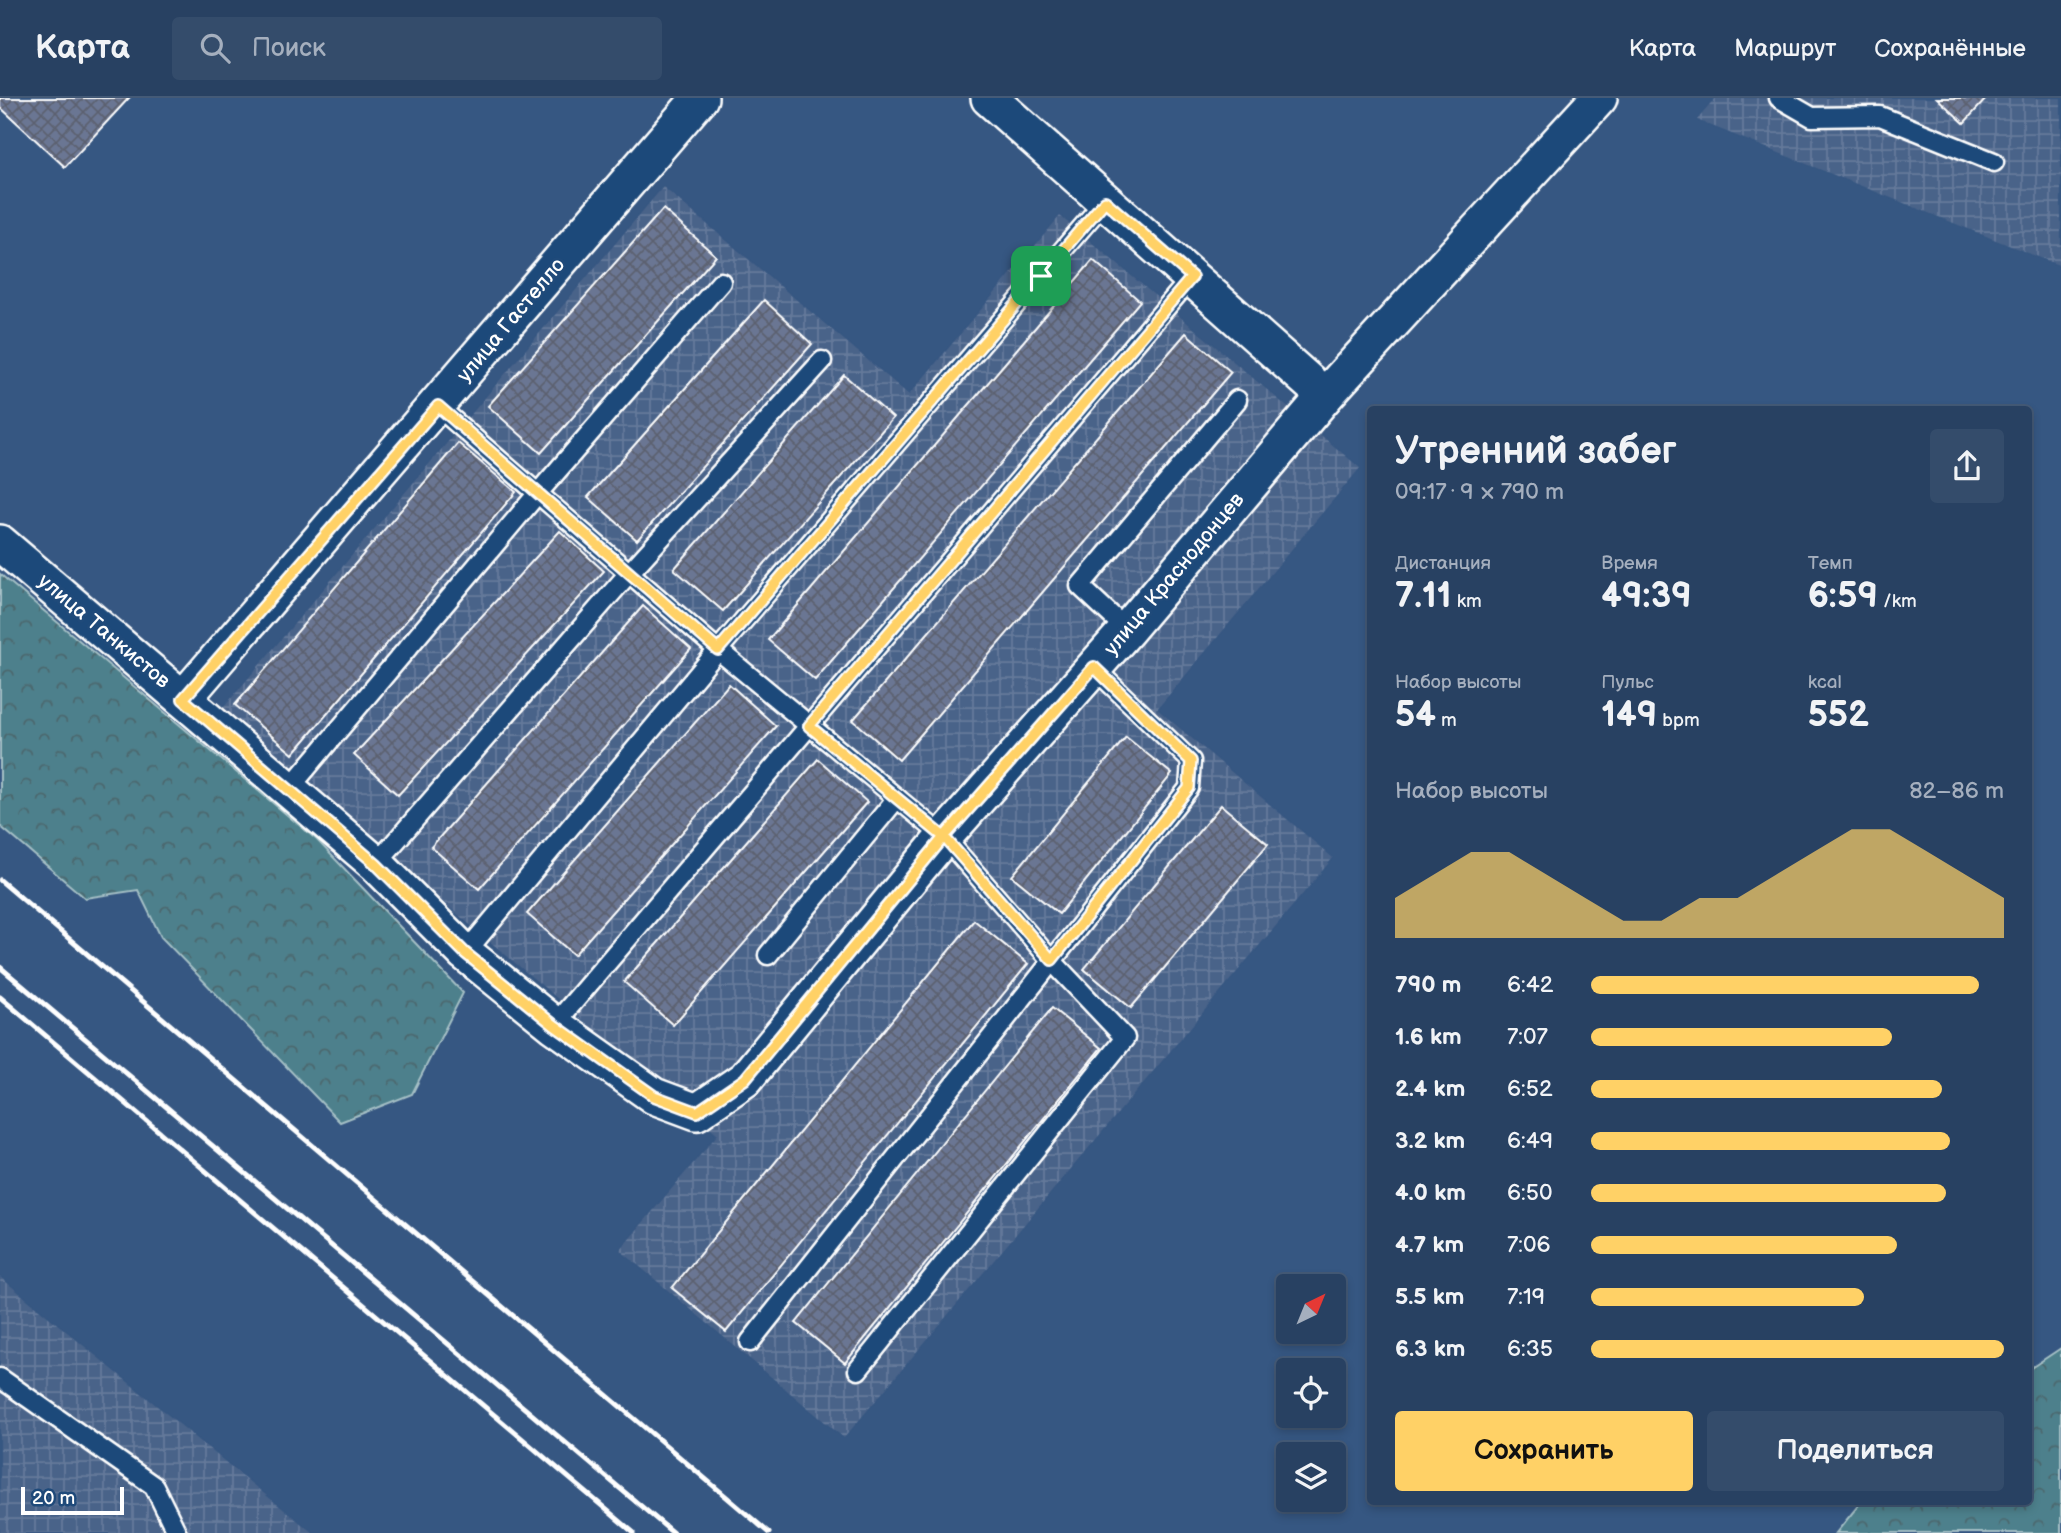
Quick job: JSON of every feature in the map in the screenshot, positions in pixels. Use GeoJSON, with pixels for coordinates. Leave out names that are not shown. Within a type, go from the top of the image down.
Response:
{"type":"FeatureCollection","features":[{"type":"Feature","properties":{"kind":"street","name":"улица Гастелло"},"geometry":{"type":"LineString","coordinates":[[183,699],[438,406],[700,98]]}},
{"type":"Feature","properties":{"kind":"street"},"geometry":{"type":"LineString","coordinates":[[989,98],[1325,396]]}},
{"type":"Feature","properties":{"kind":"street","name":"улица Краснодонцев"},"geometry":{"type":"LineString","coordinates":[[697,1112],[745,1079],[944,837],[1127,630],[1325,396],[1599,98]]}},
{"type":"Feature","properties":{"kind":"street","name":"улица Танкистов"},"geometry":{"type":"LineString","coordinates":[[0,542],[376,864],[465,953],[554,1025],[654,1096],[697,1112]]}},
{"type":"Feature","properties":{"kind":"lane"},"geometry":{"type":"LineString","coordinates":[[1779,98],[1812,117],[1880,116],[1994,162]]}},
{"type":"Feature","properties":{"kind":"lane"},"geometry":{"type":"LineString","coordinates":[[465,953],[718,650],[1105,201]]}},
{"type":"Feature","properties":{"kind":"lane"},"geometry":{"type":"LineString","coordinates":[[554,1025],[1192,277]]}},
{"type":"Feature","properties":{"kind":"lane"},"geometry":{"type":"LineString","coordinates":[[289,789],[538,493],[721,282]]}},
{"type":"Feature","properties":{"kind":"lane"},"geometry":{"type":"LineString","coordinates":[[376,864],[629,573],[822,361]]}},
{"type":"Feature","properties":{"kind":"lane"},"geometry":{"type":"LineString","coordinates":[[1127,630],[1080,586],[1237,400]]}},
{"type":"Feature","properties":{"kind":"lane"},"geometry":{"type":"LineString","coordinates":[[438,406],[718,650],[944,837],[1125,1038],[858,1370]]}},
{"type":"Feature","properties":{"kind":"lane"},"geometry":{"type":"LineString","coordinates":[[750,1342],[1189,788],[1191,761],[1094,667]]}},
{"type":"Feature","properties":{"kind":"lane"},"geometry":{"type":"LineString","coordinates":[[768,955],[897,798]]}},
{"type":"Feature","properties":{"kind":"lane"},"geometry":{"type":"LineString","coordinates":[[0,1378],[154,1486],[177,1533]]}},
{"type":"Feature","properties":{"kind":"shaded area"},"geometry":{"type":"Polygon","coordinates":[[[1716,98],[2061,98],[2061,266],[1697,120],[1716,98]]]}},
{"type":"Feature","properties":{"kind":"shaded area"},"geometry":{"type":"Polygon","coordinates":[[[663,187],[909,395],[1060,216],[1360,468],[1157,709],[1333,858],[844,1438],[620,1250],[718,1134],[219,713],[663,187]]]}},
{"type":"Feature","properties":{"kind":"shaded area"},"geometry":{"type":"Polygon","coordinates":[[[0,1277],[252,1484],[313,1533],[0,1533],[0,1277]]]}},
{"type":"Feature","properties":{"kind":"green space"},"geometry":{"type":"Polygon","coordinates":[[[0,574],[317,840],[463,993],[412,1094],[340,1122],[161,937],[138,890],[85,898],[0,826],[0,574]]]}},
{"type":"Feature","properties":{"kind":"green space"},"geometry":{"type":"Polygon","coordinates":[[[2061,1348],[2061,1533],[1836,1533],[1859,1505],[2032,1505],[2032,1367],[2061,1348]]]}},
{"type":"Feature","properties":{"kind":"building"},"geometry":{"type":"Polygon","coordinates":[[[0,98],[129,98],[65,167],[0,107],[0,98]]]}},
{"type":"Feature","properties":{"kind":"building"},"geometry":{"type":"Polygon","coordinates":[[[1937,98],[1987,98],[1964,123],[1937,98]]]}},
{"type":"Feature","properties":{"kind":"building"},"geometry":{"type":"Polygon","coordinates":[[[663,209],[716,256],[541,453],[488,406],[663,209]]]}},
{"type":"Feature","properties":{"kind":"building"},"geometry":{"type":"Polygon","coordinates":[[[1093,260],[1140,301],[815,680],[768,640],[1093,260]]]}},
{"type":"Feature","properties":{"kind":"building"},"geometry":{"type":"Polygon","coordinates":[[[764,300],[812,344],[637,540],[588,497],[764,300]]]}},
{"type":"Feature","properties":{"kind":"building"},"geometry":{"type":"Polygon","coordinates":[[[1186,333],[1231,372],[899,760],[853,720],[1186,333]]]}},
{"type":"Feature","properties":{"kind":"building"},"geometry":{"type":"Polygon","coordinates":[[[844,375],[893,418],[723,611],[674,569],[844,375]]]}},
{"type":"Feature","properties":{"kind":"building"},"geometry":{"type":"Polygon","coordinates":[[[458,443],[516,492],[293,754],[235,705],[458,443]]]}},
{"type":"Feature","properties":{"kind":"building"},"geometry":{"type":"Polygon","coordinates":[[[560,531],[604,571],[398,795],[354,755],[560,531]]]}},
{"type":"Feature","properties":{"kind":"building"},"geometry":{"type":"Polygon","coordinates":[[[643,606],[691,649],[479,889],[431,847],[643,606]]]}},
{"type":"Feature","properties":{"kind":"building"},"geometry":{"type":"Polygon","coordinates":[[[729,684],[776,726],[574,955],[527,914],[729,684]]]}},
{"type":"Feature","properties":{"kind":"building"},"geometry":{"type":"Polygon","coordinates":[[[1126,737],[1172,774],[1059,914],[1012,876],[1126,737]]]}},
{"type":"Feature","properties":{"kind":"building"},"geometry":{"type":"Polygon","coordinates":[[[818,759],[867,802],[673,1025],[624,982],[818,759]]]}},
{"type":"Feature","properties":{"kind":"building"},"geometry":{"type":"Polygon","coordinates":[[[1221,805],[1268,844],[1131,1008],[1084,969],[1221,805]]]}},
{"type":"Feature","properties":{"kind":"building"},"geometry":{"type":"Polygon","coordinates":[[[974,920],[1028,964],[726,1332],[672,1288],[974,920]]]}},
{"type":"Feature","properties":{"kind":"building"},"geometry":{"type":"Polygon","coordinates":[[[1052,1008],[1101,1048],[845,1363],[796,1323],[1052,1008]]]}},
{"type":"Feature","properties":{"kind":"railway"},"geometry":{"type":"LineString","coordinates":[[0,880],[769,1533]]}},
{"type":"Feature","properties":{"kind":"railway"},"geometry":{"type":"LineString","coordinates":[[0,967],[673,1533]]}},
{"type":"Feature","properties":{"kind":"railway"},"geometry":{"type":"LineString","coordinates":[[0,997],[634,1533]]}},
{"type":"Feature","properties":{"kind":"route"},"geometry":{"type":"LineString","coordinates":[[1041,276],[718,650],[438,406],[183,699],[376,864],[465,953],[554,1025],[654,1096],[697,1112],[745,1079],[944,837],[1094,667],[1191,761],[1189,788],[1052,960],[944,837],[809,726],[1192,277],[1105,201],[1041,276]]}}]}
